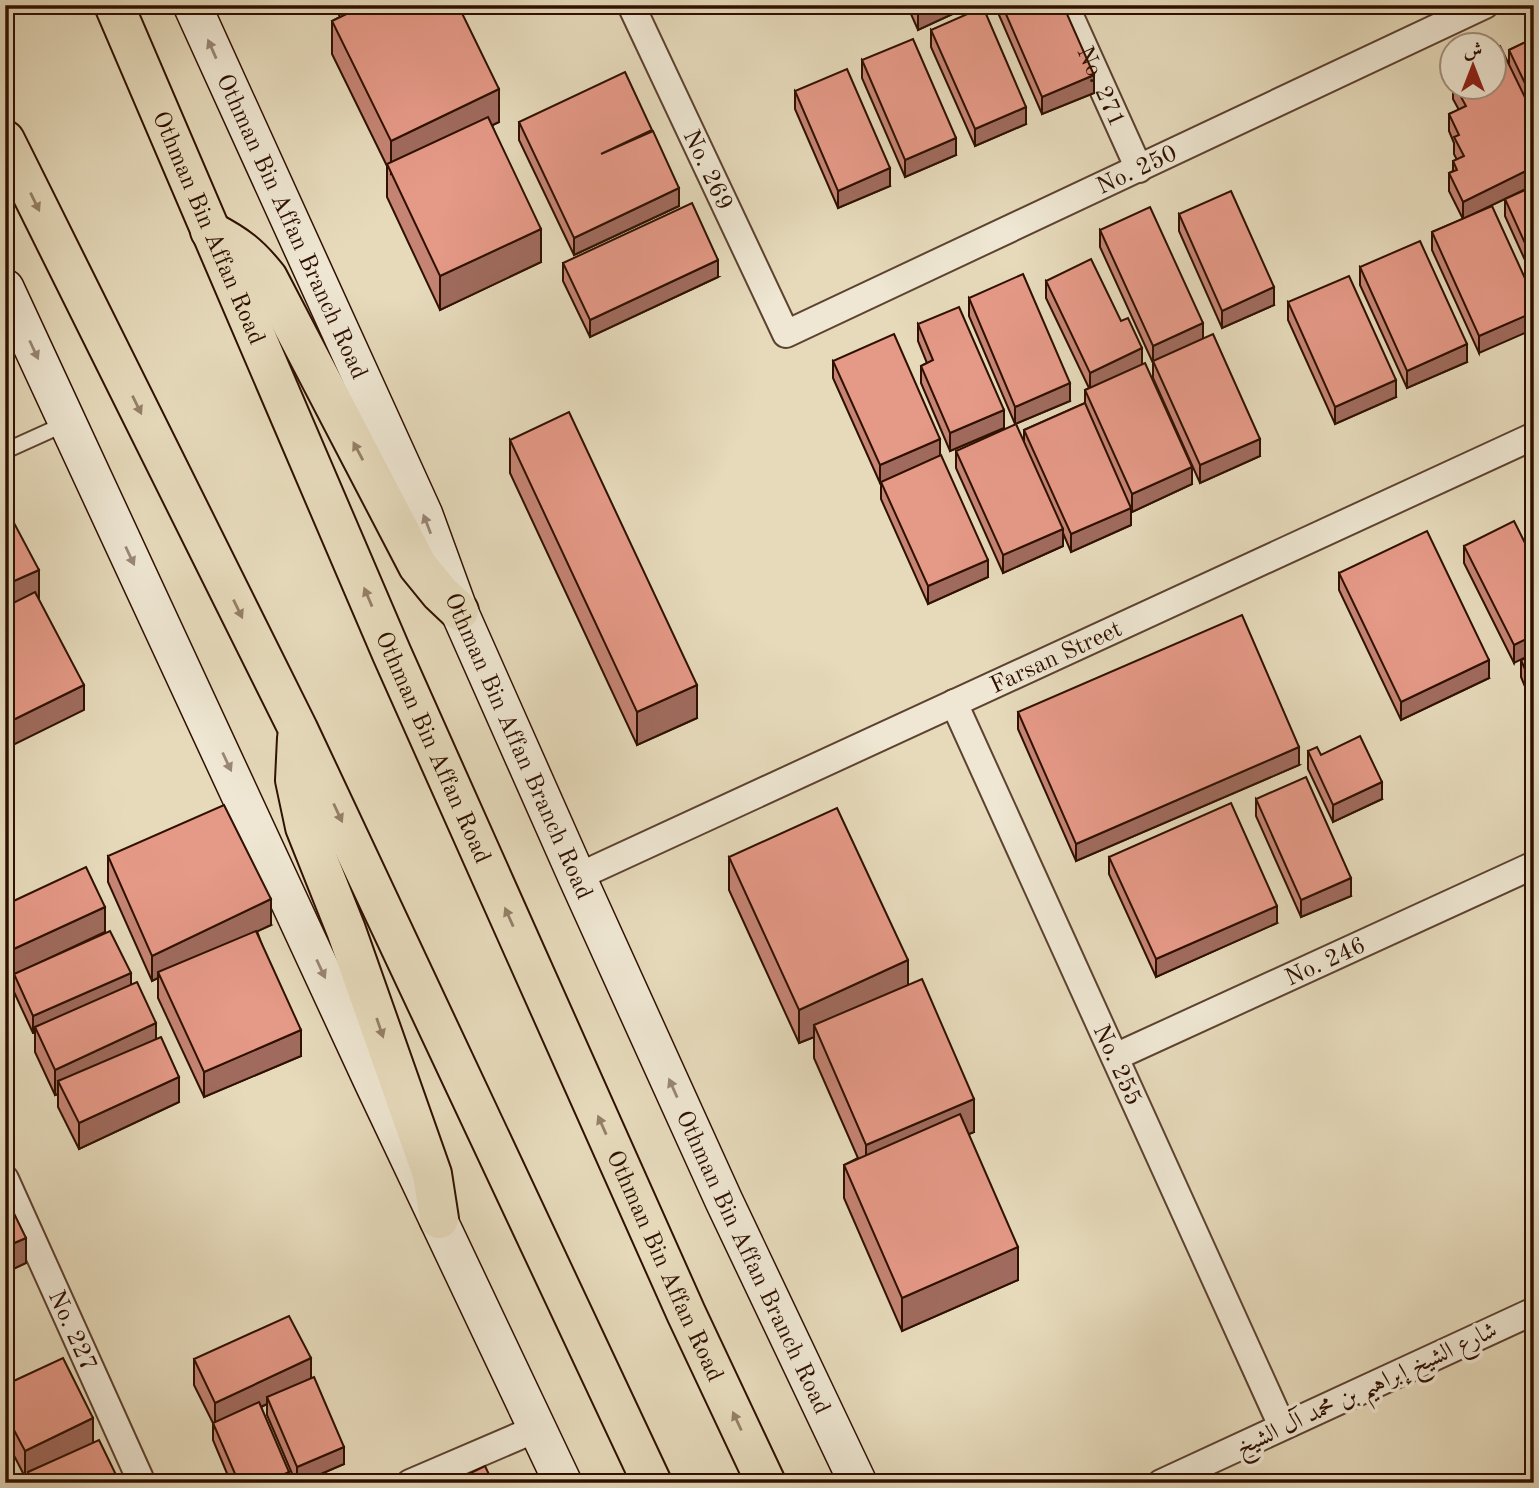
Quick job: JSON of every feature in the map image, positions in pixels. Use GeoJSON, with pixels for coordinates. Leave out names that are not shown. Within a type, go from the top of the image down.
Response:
{"type":"FeatureCollection","features":[{"type":"Feature","properties":{"kind":"main road","name":"Othman Bin Affan Road"},"geometry":{"type":"LineString","coordinates":[[114,5],[403,680],[686,1313],[766,1483]]}},
{"type":"Feature","properties":{"kind":"main road","name":"Othman Bin Affan Branch Road"},"geometry":{"type":"LineString","coordinates":[[192,5],[424,515],[459,611],[577,877],[724,1200],[859,1483]]}},
{"type":"Feature","properties":{"kind":"main road"},"geometry":{"type":"LineString","coordinates":[[5,140],[298,729],[652,1483]]}},
{"type":"Feature","properties":{"kind":"main road"},"geometry":{"type":"LineString","coordinates":[[210,231],[236,244],[268,278],[418,566],[459,611]]}},
{"type":"Feature","properties":{"kind":"main road"},"geometry":{"type":"LineString","coordinates":[[5,288],[373,1082],[563,1483]]}},
{"type":"Feature","properties":{"kind":"main road"},"geometry":{"type":"LineString","coordinates":[[298,729],[295,780],[304,828],[346,930],[432,1174],[439,1219]]}},
{"type":"Feature","properties":{"kind":"street","name":"No. 269"},"geometry":{"type":"LineString","coordinates":[[631,5],[786,334]]}},
{"type":"Feature","properties":{"kind":"street","name":"No. 271"},"geometry":{"type":"LineString","coordinates":[[1065,5],[1139,169]]}},
{"type":"Feature","properties":{"kind":"street","name":"No. 250"},"geometry":{"type":"LineString","coordinates":[[786,334],[1478,7]]}},
{"type":"Feature","properties":{"kind":"street","name":"Farsan Street"},"geometry":{"type":"LineString","coordinates":[[577,877],[1534,436]]}},
{"type":"Feature","properties":{"kind":"street","name":"No. 255"},"geometry":{"type":"LineString","coordinates":[[954,703],[1282,1426]]}},
{"type":"Feature","properties":{"kind":"street","name":"No. 246"},"geometry":{"type":"LineString","coordinates":[[1115,1057],[1534,865]]}},
{"type":"Feature","properties":{"kind":"street","name":"No. 227"},"geometry":{"type":"LineString","coordinates":[[5,1179],[142,1483]]}},
{"type":"Feature","properties":{"kind":"street","name":"شارع الشيخ إبراهيم بن محمد آل الشيخ"},"geometry":{"type":"LineString","coordinates":[[1161,1483],[1534,1311]]}},
{"type":"Feature","properties":{"kind":"street"},"geometry":{"type":"LineString","coordinates":[[410,1483],[538,1428]]}},
{"type":"Feature","properties":{"kind":"lane"},"geometry":{"type":"LineString","coordinates":[[5,451],[67,423]]}},
{"type":"Feature","properties":{"kind":"building"},"geometry":{"type":"Polygon","coordinates":[[[365,5],[458,5],[499,89],[391,141],[332,21],[365,5]]]}},
{"type":"Feature","properties":{"kind":"building"},"geometry":{"type":"Polygon","coordinates":[[[915,5],[934,5],[918,12],[915,5]]]}},
{"type":"Feature","properties":{"kind":"building"},"geometry":{"type":"Polygon","coordinates":[[[1002,5],[1063,5],[1094,75],[1042,97],[1002,5]]]}},
{"type":"Feature","properties":{"kind":"building"},"geometry":{"type":"Polygon","coordinates":[[[983,7],[1026,107],[975,129],[931,30],[983,7]]]}},
{"type":"Feature","properties":{"kind":"building"},"geometry":{"type":"Polygon","coordinates":[[[1534,38],[1534,102],[1509,50],[1534,38]]]}},
{"type":"Feature","properties":{"kind":"building"},"geometry":{"type":"Polygon","coordinates":[[[913,39],[956,138],[905,160],[862,60],[913,39]]]}},
{"type":"Feature","properties":{"kind":"building"},"geometry":{"type":"Polygon","coordinates":[[[1508,62],[1534,116],[1534,167],[1463,202],[1449,173],[1457,170],[1453,161],[1464,156],[1454,137],[1459,135],[1449,114],[1466,106],[1464,102],[1508,102],[1508,62]]]}},
{"type":"Feature","properties":{"kind":"building"},"geometry":{"type":"Polygon","coordinates":[[[847,69],[890,168],[838,191],[795,91],[847,69]]]}},
{"type":"Feature","properties":{"kind":"building"},"geometry":{"type":"Polygon","coordinates":[[[625,72],[652,130],[601,154],[653,131],[679,188],[574,238],[519,122],[625,72]]]}},
{"type":"Feature","properties":{"kind":"building"},"geometry":{"type":"Polygon","coordinates":[[[488,117],[541,229],[440,276],[387,164],[488,117]]]}},
{"type":"Feature","properties":{"kind":"building"},"geometry":{"type":"Polygon","coordinates":[[[1534,186],[1534,263],[1505,199],[1534,186]]]}},
{"type":"Feature","properties":{"kind":"building"},"geometry":{"type":"Polygon","coordinates":[[[1231,191],[1274,287],[1222,311],[1179,214],[1231,191]]]}},
{"type":"Feature","properties":{"kind":"building"},"geometry":{"type":"Polygon","coordinates":[[[692,203],[718,260],[590,320],[563,263],[692,203]]]}},
{"type":"Feature","properties":{"kind":"building"},"geometry":{"type":"Polygon","coordinates":[[[1492,206],[1534,298],[1534,312],[1479,336],[1432,232],[1492,206]]]}},
{"type":"Feature","properties":{"kind":"building"},"geometry":{"type":"Polygon","coordinates":[[[1150,207],[1203,323],[1153,346],[1100,230],[1150,207]]]}},
{"type":"Feature","properties":{"kind":"building"},"geometry":{"type":"Polygon","coordinates":[[[1420,241],[1467,344],[1407,371],[1360,267],[1420,241]]]}},
{"type":"Feature","properties":{"kind":"building"},"geometry":{"type":"Polygon","coordinates":[[[1091,259],[1121,321],[1128,318],[1142,348],[1090,373],[1046,281],[1091,259]]]}},
{"type":"Feature","properties":{"kind":"building"},"geometry":{"type":"Polygon","coordinates":[[[1023,274],[1070,383],[1015,407],[969,298],[1023,274]]]}},
{"type":"Feature","properties":{"kind":"building"},"geometry":{"type":"Polygon","coordinates":[[[1349,276],[1396,380],[1335,407],[1288,302],[1349,276]]]}},
{"type":"Feature","properties":{"kind":"building"},"geometry":{"type":"Polygon","coordinates":[[[959,307],[1004,410],[950,433],[921,366],[933,360],[918,324],[959,307]]]}},
{"type":"Feature","properties":{"kind":"building"},"geometry":{"type":"Polygon","coordinates":[[[894,334],[940,439],[880,465],[833,361],[894,334]]]}},
{"type":"Feature","properties":{"kind":"building"},"geometry":{"type":"Polygon","coordinates":[[[1213,334],[1260,439],[1200,465],[1153,361],[1213,334]]]}},
{"type":"Feature","properties":{"kind":"building"},"geometry":{"type":"Polygon","coordinates":[[[1145,363],[1192,467],[1132,494],[1085,390],[1145,363]]]}},
{"type":"Feature","properties":{"kind":"building"},"geometry":{"type":"Polygon","coordinates":[[[1085,403],[1131,508],[1071,534],[1024,430],[1085,403]]]}},
{"type":"Feature","properties":{"kind":"building"},"geometry":{"type":"Polygon","coordinates":[[[569,412],[697,685],[637,712],[510,440],[569,412]]]}},
{"type":"Feature","properties":{"kind":"building"},"geometry":{"type":"Polygon","coordinates":[[[1016,424],[1063,529],[1003,555],[956,451],[1016,424]]]}},
{"type":"Feature","properties":{"kind":"building"},"geometry":{"type":"Polygon","coordinates":[[[941,455],[988,560],[928,586],[881,482],[941,455]]]}},
{"type":"Feature","properties":{"kind":"building"},"geometry":{"type":"Polygon","coordinates":[[[5,506],[39,570],[5,585],[5,506]]]}},
{"type":"Feature","properties":{"kind":"building"},"geometry":{"type":"Polygon","coordinates":[[[1514,521],[1534,561],[1534,635],[1514,645],[1464,546],[1514,521]]]}},
{"type":"Feature","properties":{"kind":"building"},"geometry":{"type":"Polygon","coordinates":[[[1427,531],[1489,660],[1401,702],[1339,573],[1427,531]]]}},
{"type":"Feature","properties":{"kind":"building"},"geometry":{"type":"Polygon","coordinates":[[[35,592],[84,685],[5,724],[5,607],[35,592]]]}},
{"type":"Feature","properties":{"kind":"building"},"geometry":{"type":"Polygon","coordinates":[[[1242,615],[1299,747],[1076,844],[1018,712],[1242,615]]]}},
{"type":"Feature","properties":{"kind":"building"},"geometry":{"type":"Polygon","coordinates":[[[1534,655],[1534,690],[1521,660],[1534,655]]]}},
{"type":"Feature","properties":{"kind":"building"},"geometry":{"type":"Polygon","coordinates":[[[1360,736],[1382,782],[1333,805],[1308,751],[1317,747],[1321,755],[1360,736]]]}},
{"type":"Feature","properties":{"kind":"building"},"geometry":{"type":"Polygon","coordinates":[[[1306,777],[1351,878],[1301,900],[1256,799],[1306,777]]]}},
{"type":"Feature","properties":{"kind":"building"},"geometry":{"type":"Polygon","coordinates":[[[1231,803],[1277,906],[1156,959],[1109,857],[1231,803]]]}},
{"type":"Feature","properties":{"kind":"building"},"geometry":{"type":"Polygon","coordinates":[[[224,805],[271,899],[152,956],[108,856],[224,805]]]}},
{"type":"Feature","properties":{"kind":"building"},"geometry":{"type":"Polygon","coordinates":[[[837,808],[908,960],[799,1010],[729,857],[837,808]]]}},
{"type":"Feature","properties":{"kind":"building"},"geometry":{"type":"Polygon","coordinates":[[[86,867],[105,907],[5,953],[5,905],[86,867]]]}},
{"type":"Feature","properties":{"kind":"building"},"geometry":{"type":"Polygon","coordinates":[[[110,931],[131,973],[33,1016],[14,974],[110,931]]]}},
{"type":"Feature","properties":{"kind":"building"},"geometry":{"type":"Polygon","coordinates":[[[256,931],[301,1030],[204,1072],[158,972],[256,931]]]}},
{"type":"Feature","properties":{"kind":"building"},"geometry":{"type":"Polygon","coordinates":[[[922,979],[974,1099],[866,1145],[814,1025],[922,979]]]}},
{"type":"Feature","properties":{"kind":"building"},"geometry":{"type":"Polygon","coordinates":[[[137,982],[156,1023],[55,1070],[35,1027],[137,982]]]}},
{"type":"Feature","properties":{"kind":"building"},"geometry":{"type":"Polygon","coordinates":[[[161,1037],[179,1077],[79,1123],[58,1081],[161,1037]]]}},
{"type":"Feature","properties":{"kind":"building"},"geometry":{"type":"Polygon","coordinates":[[[960,1114],[1018,1247],[902,1298],[844,1165],[960,1114]]]}},
{"type":"Feature","properties":{"kind":"building"},"geometry":{"type":"Polygon","coordinates":[[[5,1195],[26,1238],[5,1247],[5,1195]]]}},
{"type":"Feature","properties":{"kind":"building"},"geometry":{"type":"Polygon","coordinates":[[[289,1316],[311,1358],[215,1403],[194,1359],[289,1316]]]}},
{"type":"Feature","properties":{"kind":"building"},"geometry":{"type":"Polygon","coordinates":[[[63,1358],[93,1418],[25,1451],[5,1413],[5,1385],[63,1358]]]}},
{"type":"Feature","properties":{"kind":"building"},"geometry":{"type":"Polygon","coordinates":[[[314,1377],[344,1447],[297,1467],[267,1397],[314,1377]]]}},
{"type":"Feature","properties":{"kind":"building"},"geometry":{"type":"Polygon","coordinates":[[[259,1402],[289,1472],[265,1483],[239,1483],[213,1423],[259,1402]]]}},
{"type":"Feature","properties":{"kind":"building"},"geometry":{"type":"Polygon","coordinates":[[[99,1440],[120,1483],[32,1483],[28,1472],[99,1440]]]}},
{"type":"Feature","properties":{"kind":"building"},"geometry":{"type":"Polygon","coordinates":[[[5,1446],[13,1461],[5,1465],[5,1446]]]}},
{"type":"Feature","properties":{"kind":"building"},"geometry":{"type":"Polygon","coordinates":[[[485,1466],[493,1483],[450,1483],[485,1466]]]}}]}
